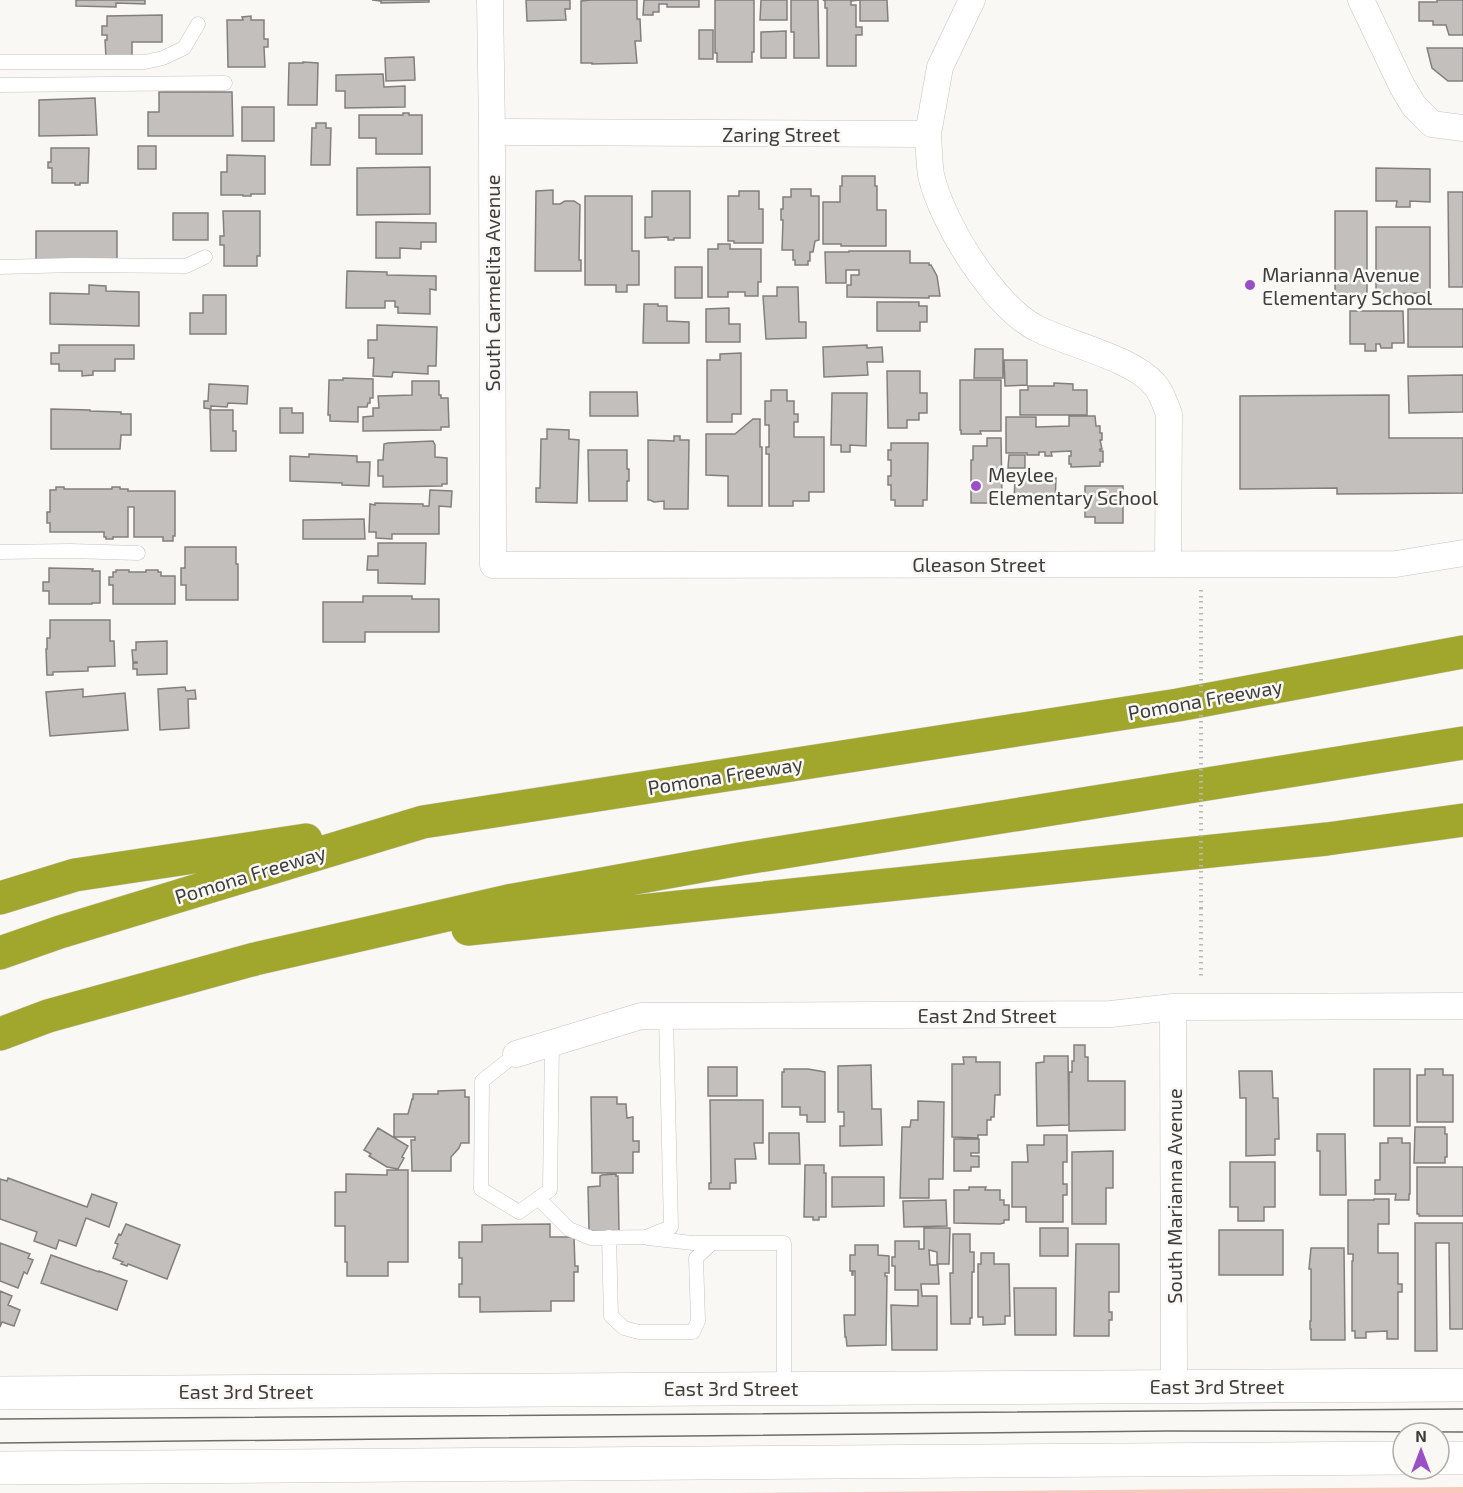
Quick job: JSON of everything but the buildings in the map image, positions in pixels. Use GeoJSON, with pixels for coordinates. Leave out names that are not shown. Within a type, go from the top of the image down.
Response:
{"type":"FeatureCollection","features":[{"type":"Feature","properties":{"kind":"highway"},"geometry":{"type":"LineString","coordinates":[[1178,705],[1463,635]]}},
{"type":"Feature","properties":{"kind":"highway","name":"Pomona Freeway"},"geometry":{"type":"LineString","coordinates":[[0,953],[60,932],[423,822],[1178,705],[1463,652]]}},
{"type":"Feature","properties":{"kind":"highway"},"geometry":{"type":"LineString","coordinates":[[0,1034],[48,1016],[255,959],[508,901],[728,861],[1463,742]]}},
{"type":"Feature","properties":{"kind":"highway"},"geometry":{"type":"LineString","coordinates":[[255,959],[491,926],[1006,874],[1315,840],[1463,820]]}},
{"type":"Feature","properties":{"kind":"highway"},"geometry":{"type":"LineString","coordinates":[[0,898],[75,875],[423,822]]}},
{"type":"Feature","properties":{"kind":"main road","name":"East 3rd Street"},"geometry":{"type":"LineString","coordinates":[[0,1393],[1463,1385]]}},
{"type":"Feature","properties":{"kind":"main road"},"geometry":{"type":"LineString","coordinates":[[0,1468],[1391,1458]]}},
{"type":"Feature","properties":{"kind":"street","name":"South Carmelita Avenue"},"geometry":{"type":"LineString","coordinates":[[490,0],[493,565]]}},
{"type":"Feature","properties":{"kind":"street"},"geometry":{"type":"LineString","coordinates":[[972,0],[940,68],[928,134],[931,175],[943,209],[970,259],[1008,307],[1034,326],[1063,340],[1119,360],[1140,372],[1155,384],[1163,397],[1169,414],[1168,563]]}},
{"type":"Feature","properties":{"kind":"street"},"geometry":{"type":"LineString","coordinates":[[1361,0],[1414,106],[1432,124],[1463,128]]}},
{"type":"Feature","properties":{"kind":"street","name":"Zaring Street"},"geometry":{"type":"LineString","coordinates":[[492,132],[928,134]]}},
{"type":"Feature","properties":{"kind":"street","name":"Gleason Street"},"geometry":{"type":"LineString","coordinates":[[493,565],[1396,564],[1463,553]]}},
{"type":"Feature","properties":{"kind":"street","name":"East 2nd Street"},"geometry":{"type":"LineString","coordinates":[[516,1053],[641,1016],[1111,1014],[1173,1007],[1463,1006]]}},
{"type":"Feature","properties":{"kind":"street","name":"South Marianna Avenue"},"geometry":{"type":"LineString","coordinates":[[1173,1007],[1174,1386]]}},
{"type":"Feature","properties":{"kind":"lane"},"geometry":{"type":"LineString","coordinates":[[0,62],[145,62],[163,58],[184,48],[198,24]]}},
{"type":"Feature","properties":{"kind":"lane"},"geometry":{"type":"LineString","coordinates":[[0,85],[225,83]]}},
{"type":"Feature","properties":{"kind":"lane"},"geometry":{"type":"LineString","coordinates":[[0,267],[186,266],[206,257]]}},
{"type":"Feature","properties":{"kind":"lane"},"geometry":{"type":"LineString","coordinates":[[0,552],[138,553]]}},
{"type":"Feature","properties":{"kind":"lane"},"geometry":{"type":"LineString","coordinates":[[646,1237],[671,1227],[666,1016]]}},
{"type":"Feature","properties":{"kind":"lane"},"geometry":{"type":"LineString","coordinates":[[516,1053],[482,1081],[481,1189],[519,1212],[550,1190],[552,1043]]}},
{"type":"Feature","properties":{"kind":"lane"},"geometry":{"type":"LineString","coordinates":[[538,1198],[569,1229],[591,1238],[646,1237],[693,1243],[784,1243],[784,1388]]}},
{"type":"Feature","properties":{"kind":"lane"},"geometry":{"type":"LineString","coordinates":[[609,1237],[611,1316],[624,1328],[639,1332],[693,1332],[698,1321],[696,1258],[712,1243]]}},
{"type":"Feature","properties":{"kind":"path"},"geometry":{"type":"LineString","coordinates":[[1201,601],[1201,1007]]}},
{"type":"Feature","properties":{"kind":"shaded area"},"geometry":{"type":"Polygon","coordinates":[[[1463,1487],[1463,1493],[728,1493],[1463,1487]]]}},
{"type":"Feature","properties":{"kind":"tram line"},"geometry":{"type":"LineString","coordinates":[[0,1419],[1463,1409]]}},
{"type":"Feature","properties":{"kind":"tram line"},"geometry":{"type":"LineString","coordinates":[[0,1443],[1168,1431],[1463,1432]]}},
{"type":"Feature","properties":{"kind":"place","name":"Marianna Avenue Elementary School"},"geometry":{"type":"Point","coordinates":[1250,285]}},
{"type":"Feature","properties":{"kind":"place","name":"Meylee Elementary School"},"geometry":{"type":"Point","coordinates":[976,486]}}]}
